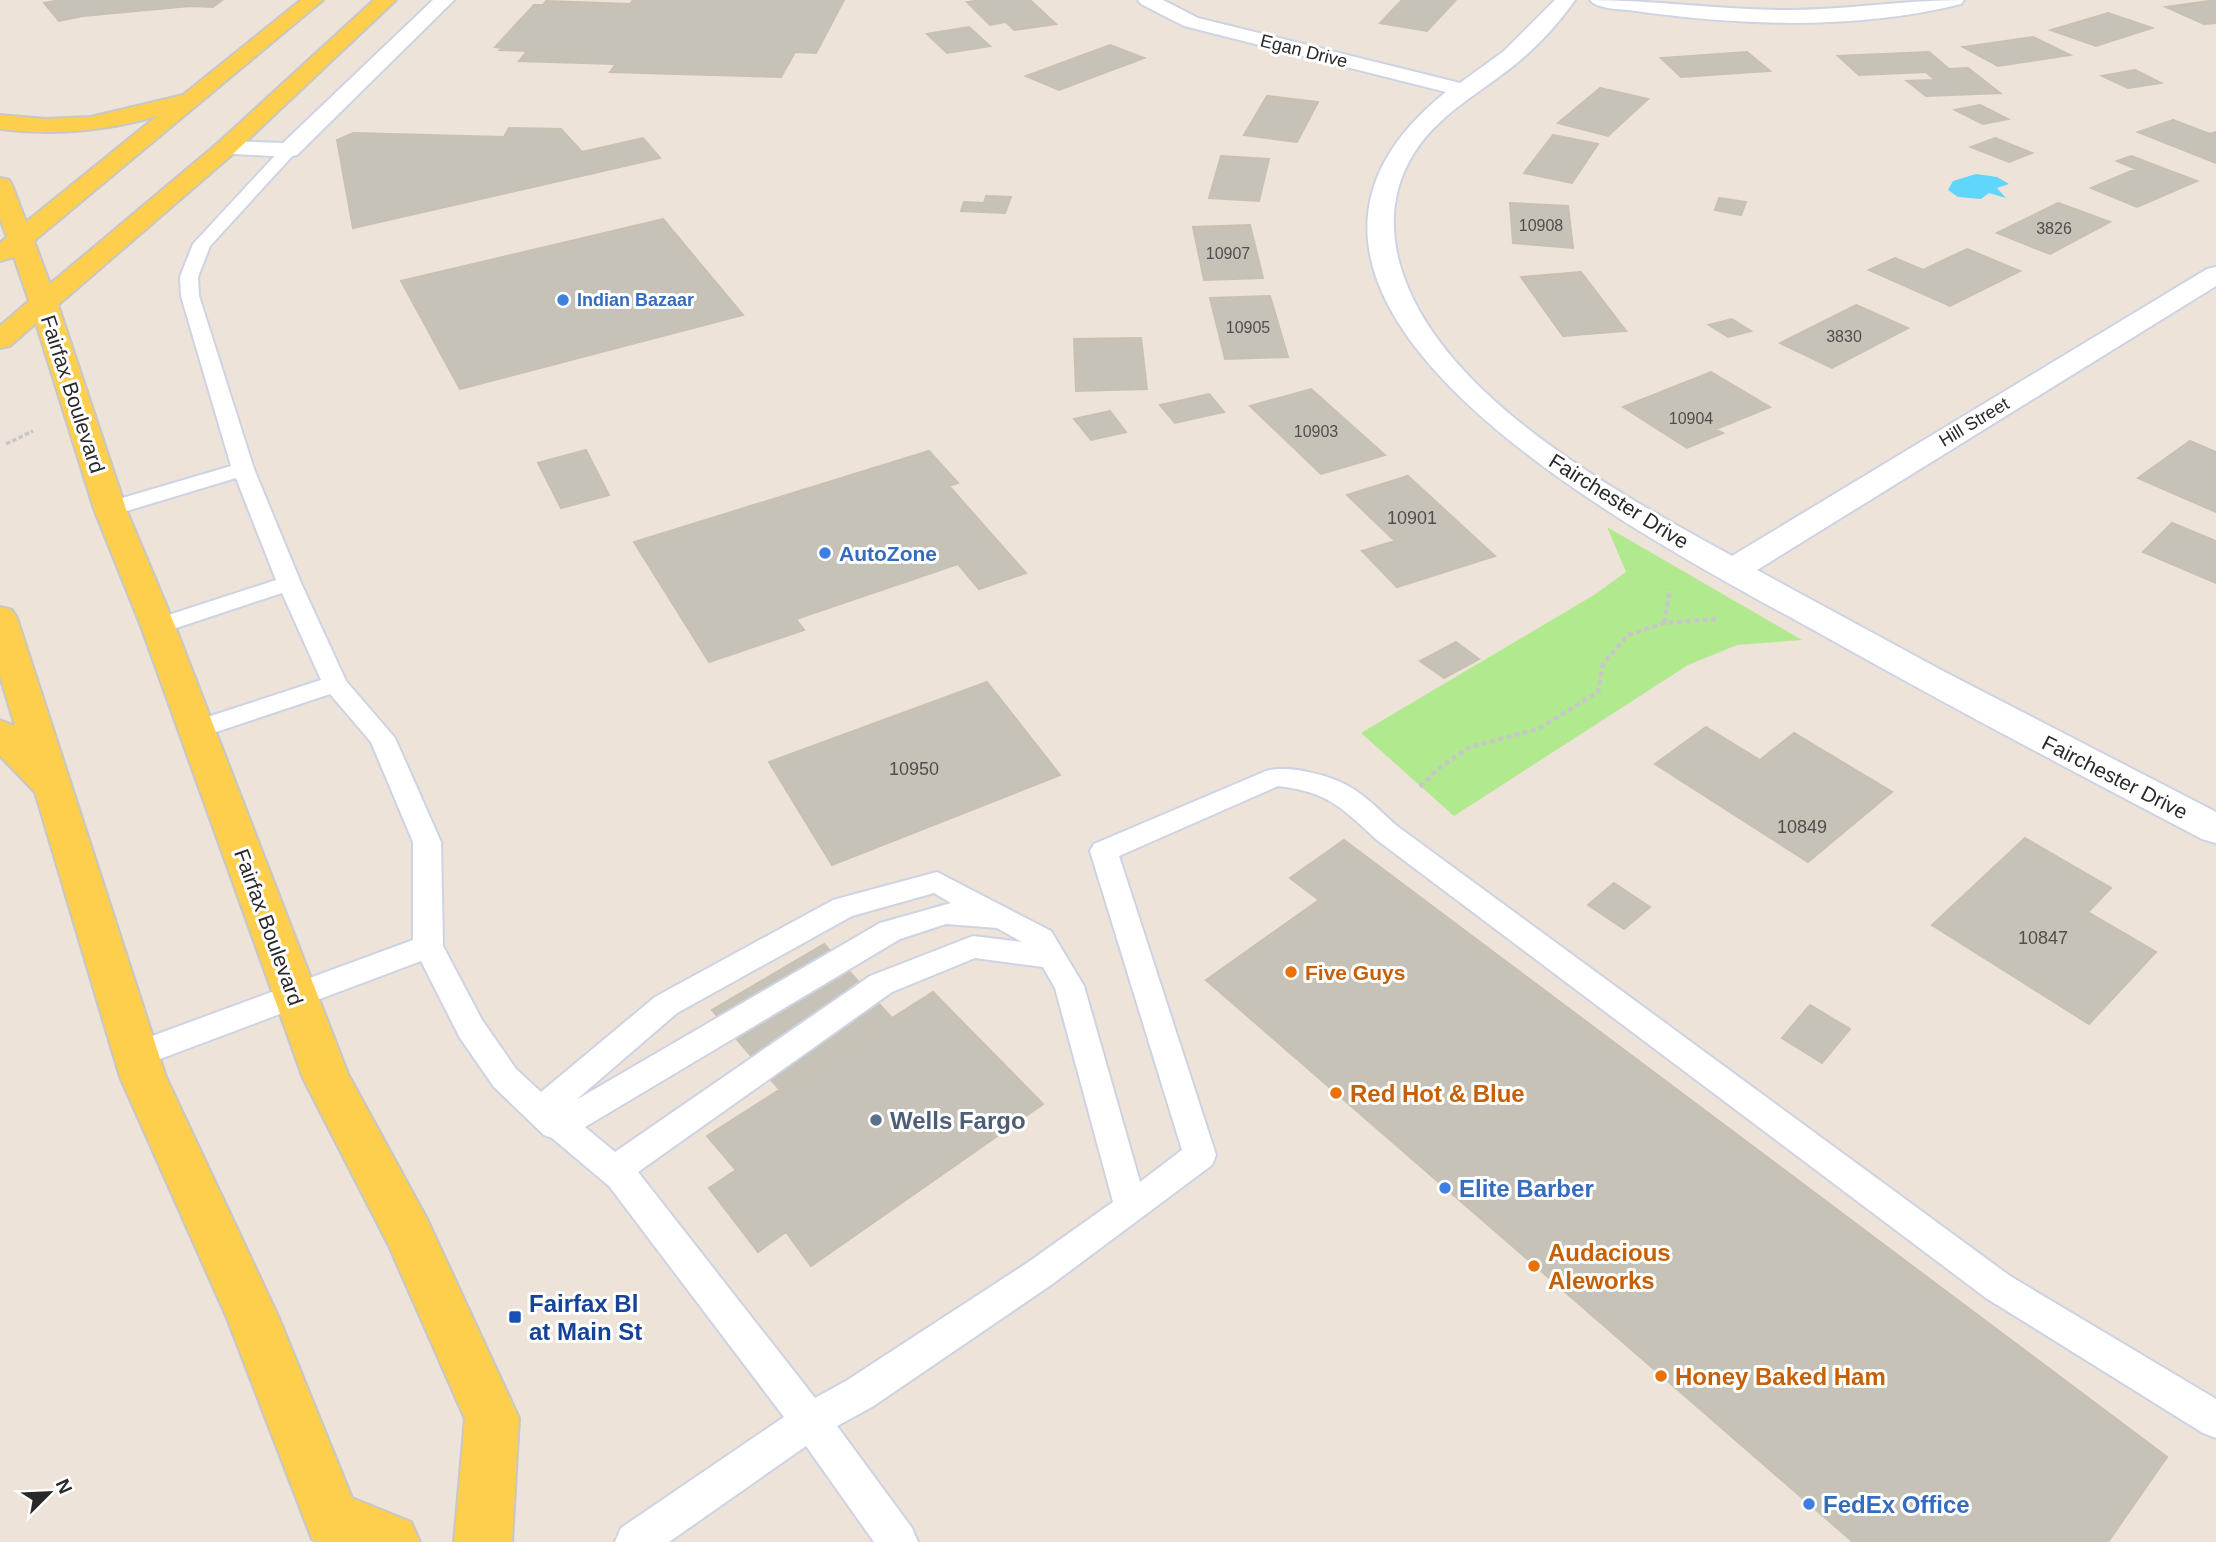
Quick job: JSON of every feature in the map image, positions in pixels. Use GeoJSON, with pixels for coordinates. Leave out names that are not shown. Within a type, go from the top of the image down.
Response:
{"type":"FeatureCollection","features":[{"type":"Feature","properties":{"kind":"main road"},"geometry":{"type":"LineString","coordinates":[[0,256],[313,0]]}},
{"type":"Feature","properties":{"kind":"main road","name":"Fairfax Boulevard"},"geometry":{"type":"LineString","coordinates":[[0,340],[226,148],[386,0]]}},
{"type":"Feature","properties":{"kind":"main road"},"geometry":{"type":"LineString","coordinates":[[0,122],[24,126],[55,126],[118,119],[158,108],[206,88]]}},
{"type":"Feature","properties":{"kind":"main road"},"geometry":{"type":"LineString","coordinates":[[0,185],[43,301]]}},
{"type":"Feature","properties":{"kind":"main road","name":"Fairfax Boulevard"},"geometry":{"type":"LineString","coordinates":[[43,301],[110,509],[158,626],[326,1077],[409,1235],[492,1418],[483,1542]]}},
{"type":"Feature","properties":{"kind":"main road"},"geometry":{"type":"LineString","coordinates":[[0,618],[142,1077],[253,1318],[332,1519],[391,1542]]}},
{"type":"Feature","properties":{"kind":"main road"},"geometry":{"type":"LineString","coordinates":[[0,733],[52,789]]}},
{"type":"Feature","properties":{"kind":"street"},"geometry":{"type":"LineString","coordinates":[[226,148],[289,150],[444,0]]}},
{"type":"Feature","properties":{"kind":"street","name":"Egan Drive"},"geometry":{"type":"LineString","coordinates":[[1148,0],[1191,22],[1463,90]]}},
{"type":"Feature","properties":{"kind":"street","name":"Fairchester Drive"},"geometry":{"type":"LineString","coordinates":[[1565,0],[1555,13],[1489,74],[1463,90],[1406,147],[1387,181],[1381,203],[1381,231],[1394,288],[1410,320],[1460,383],[1516,433],[1553,462],[1623,508],[2008,722],[2216,829]]}},
{"type":"Feature","properties":{"kind":"street"},"geometry":{"type":"LineString","coordinates":[[1601,0],[1726,15],[1786,17],[1861,14],[1954,0]]}},
{"type":"Feature","properties":{"kind":"street","name":"Hill Street"},"geometry":{"type":"LineString","coordinates":[[1733,570],[2216,275]]}},
{"type":"Feature","properties":{"kind":"lane"},"geometry":{"type":"LineString","coordinates":[[289,150],[202,244],[189,277],[190,296],[243,469],[289,583],[335,684],[382,738],[427,842],[428,946],[471,1029],[505,1078],[615,1170],[810,1421],[898,1542]]}},
{"type":"Feature","properties":{"kind":"lane"},"geometry":{"type":"LineString","coordinates":[[110,509],[243,469]]}},
{"type":"Feature","properties":{"kind":"lane"},"geometry":{"type":"LineString","coordinates":[[158,626],[289,583]]}},
{"type":"Feature","properties":{"kind":"lane"},"geometry":{"type":"LineString","coordinates":[[195,730],[335,684]]}},
{"type":"Feature","properties":{"kind":"lane"},"geometry":{"type":"LineString","coordinates":[[635,1542],[810,1421],[870,1386],[1131,1208],[1200,1154],[1104,851],[1275,777],[1310,781],[1344,795],[1387,833],[1998,1287],[2216,1420]]}},
{"type":"Feature","properties":{"kind":"lane"},"geometry":{"type":"LineString","coordinates":[[550,1118],[666,1005],[843,908],[937,882],[1041,939],[1052,957],[1069,986],[1083,1026],[1131,1208]]}},
{"type":"Feature","properties":{"kind":"lane"},"geometry":{"type":"LineString","coordinates":[[550,1118],[890,931],[946,913],[1002,917]]}},
{"type":"Feature","properties":{"kind":"lane"},"geometry":{"type":"LineString","coordinates":[[136,1055],[428,946]]}},
{"type":"Feature","properties":{"kind":"lane"},"geometry":{"type":"LineString","coordinates":[[615,1170],[881,984],[973,947],[1052,957]]}},
{"type":"Feature","properties":{"kind":"path"},"geometry":{"type":"LineString","coordinates":[[6,444],[34,430]]}},
{"type":"Feature","properties":{"kind":"path"},"geometry":{"type":"LineString","coordinates":[[1420,787],[1439,768],[1470,747],[1538,729],[1598,692],[1602,664],[1628,635],[1664,623],[1722,620]]}},
{"type":"Feature","properties":{"kind":"green space"},"geometry":{"type":"Polygon","coordinates":[[[1607,527],[1802,640],[1737,645],[1688,665],[1454,816],[1361,733],[1594,595],[1626,572],[1607,527]]]}},
{"type":"Feature","properties":{"kind":"water"},"geometry":{"type":"Polygon","coordinates":[[[1976,174],[1997,177],[2009,184],[1997,188],[2006,198],[1989,193],[1981,199],[1958,197],[1948,190],[1953,181],[1976,174]]]}},
{"type":"Feature","properties":{"kind":"building"},"geometry":{"type":"Polygon","coordinates":[[[61,0],[222,0],[213,7],[190,6],[83,16],[59,21],[44,3],[61,0]]]}},
{"type":"Feature","properties":{"kind":"building"},"geometry":{"type":"Polygon","coordinates":[[[633,0],[844,0],[816,53],[795,52],[781,77],[610,72],[616,64],[519,61],[527,51],[500,50],[503,48],[495,47],[534,5],[543,5],[546,1],[630,4],[633,0]]]}},
{"type":"Feature","properties":{"kind":"building"},"geometry":{"type":"Polygon","coordinates":[[[1030,0],[1056,24],[1014,30],[1006,22],[990,25],[967,2],[1030,0]]]}},
{"type":"Feature","properties":{"kind":"building"},"geometry":{"type":"Polygon","coordinates":[[[1402,0],[1455,1],[1427,31],[1380,23],[1402,0]]]}},
{"type":"Feature","properties":{"kind":"building"},"geometry":{"type":"Polygon","coordinates":[[[2216,0],[2216,23],[2204,24],[2166,7],[2216,0]]]}},
{"type":"Feature","properties":{"kind":"building"},"geometry":{"type":"Polygon","coordinates":[[[2108,13],[2152,28],[2096,46],[2051,30],[2108,13]]]}},
{"type":"Feature","properties":{"kind":"building"},"geometry":{"type":"Polygon","coordinates":[[[969,27],[990,46],[947,53],[927,34],[969,27]]]}},
{"type":"Feature","properties":{"kind":"building"},"geometry":{"type":"Polygon","coordinates":[[[2033,37],[2070,55],[1998,66],[1963,47],[2033,37]]]}},
{"type":"Feature","properties":{"kind":"building"},"geometry":{"type":"Polygon","coordinates":[[[1110,45],[1144,58],[1059,90],[1026,76],[1110,45]]]}},
{"type":"Feature","properties":{"kind":"building"},"geometry":{"type":"Polygon","coordinates":[[[1747,52],[1770,71],[1681,77],[1661,58],[1747,52]]]}},
{"type":"Feature","properties":{"kind":"building"},"geometry":{"type":"Polygon","coordinates":[[[1929,52],[1949,69],[1968,68],[2000,93],[1926,96],[1907,81],[1935,80],[1926,72],[1859,75],[1838,56],[1929,52]]]}},
{"type":"Feature","properties":{"kind":"building"},"geometry":{"type":"Polygon","coordinates":[[[2135,70],[2161,83],[2128,88],[2102,76],[2135,70]]]}},
{"type":"Feature","properties":{"kind":"building"},"geometry":{"type":"Polygon","coordinates":[[[1600,88],[1648,99],[1608,136],[1558,123],[1600,88]]]}},
{"type":"Feature","properties":{"kind":"building"},"geometry":{"type":"Polygon","coordinates":[[[1267,96],[1318,102],[1297,142],[1244,135],[1267,96]]]}},
{"type":"Feature","properties":{"kind":"building"},"geometry":{"type":"Polygon","coordinates":[[[1980,105],[2008,119],[1983,124],[1955,110],[1980,105]]]}},
{"type":"Feature","properties":{"kind":"building"},"geometry":{"type":"Polygon","coordinates":[[[2173,120],[2210,134],[2216,132],[2216,163],[2138,132],[2173,120]]]}},
{"type":"Feature","properties":{"kind":"building"},"geometry":{"type":"Polygon","coordinates":[[[509,128],[561,129],[582,152],[643,138],[660,158],[353,228],[337,140],[353,133],[504,137],[509,128]]]}},
{"type":"Feature","properties":{"kind":"building"},"geometry":{"type":"Polygon","coordinates":[[[1553,135],[1598,144],[1572,183],[1524,173],[1553,135]]]}},
{"type":"Feature","properties":{"kind":"building"},"geometry":{"type":"Polygon","coordinates":[[[1995,138],[2032,153],[2009,162],[1971,147],[1995,138]]]}},
{"type":"Feature","properties":{"kind":"building"},"geometry":{"type":"Polygon","coordinates":[[[1221,156],[1269,159],[1259,201],[1209,198],[1221,156]]]}},
{"type":"Feature","properties":{"kind":"building"},"geometry":{"type":"Polygon","coordinates":[[[2131,156],[2197,181],[2137,207],[2091,188],[2136,169],[2117,161],[2131,156]]]}},
{"type":"Feature","properties":{"kind":"building"},"geometry":{"type":"Polygon","coordinates":[[[986,196],[1011,197],[1005,213],[961,211],[964,202],[984,203],[986,196]]]}},
{"type":"Feature","properties":{"kind":"building"},"geometry":{"type":"Polygon","coordinates":[[[1719,198],[1746,202],[1741,215],[1715,210],[1719,198]]]}},
{"type":"Feature","properties":{"kind":"building"},"geometry":{"type":"Polygon","coordinates":[[[1510,203],[1568,206],[1573,248],[1513,243],[1510,203]]]}},
{"type":"Feature","properties":{"kind":"building"},"geometry":{"type":"Polygon","coordinates":[[[2058,203],[2110,222],[2050,254],[1997,233],[2058,203]]]}},
{"type":"Feature","properties":{"kind":"building"},"geometry":{"type":"Polygon","coordinates":[[[663,219],[743,315],[460,389],[401,281],[663,219]]]}},
{"type":"Feature","properties":{"kind":"building"},"geometry":{"type":"Polygon","coordinates":[[[1250,225],[1263,278],[1204,280],[1193,227],[1250,225]]]}},
{"type":"Feature","properties":{"kind":"building"},"geometry":{"type":"Polygon","coordinates":[[[1967,249],[2020,271],[1950,306],[1869,270],[1895,258],[1923,270],[1967,249]]]}},
{"type":"Feature","properties":{"kind":"building"},"geometry":{"type":"Polygon","coordinates":[[[1581,272],[1626,331],[1563,336],[1521,277],[1581,272]]]}},
{"type":"Feature","properties":{"kind":"building"},"geometry":{"type":"Polygon","coordinates":[[[1270,296],[1288,357],[1225,359],[1210,298],[1270,296]]]}},
{"type":"Feature","properties":{"kind":"building"},"geometry":{"type":"Polygon","coordinates":[[[1856,305],[1908,328],[1832,368],[1780,343],[1856,305]]]}},
{"type":"Feature","properties":{"kind":"building"},"geometry":{"type":"Polygon","coordinates":[[[1732,319],[1751,331],[1728,337],[1709,325],[1732,319]]]}},
{"type":"Feature","properties":{"kind":"building"},"geometry":{"type":"Polygon","coordinates":[[[1141,338],[1147,389],[1076,391],[1074,339],[1141,338]]]}},
{"type":"Feature","properties":{"kind":"building"},"geometry":{"type":"Polygon","coordinates":[[[1711,372],[1770,407],[1716,429],[1723,433],[1687,448],[1623,407],[1711,372]]]}},
{"type":"Feature","properties":{"kind":"building"},"geometry":{"type":"Polygon","coordinates":[[[1311,389],[1385,455],[1321,474],[1250,406],[1311,389]]]}},
{"type":"Feature","properties":{"kind":"building"},"geometry":{"type":"Polygon","coordinates":[[[1209,394],[1224,412],[1175,423],[1160,405],[1209,394]]]}},
{"type":"Feature","properties":{"kind":"building"},"geometry":{"type":"Polygon","coordinates":[[[1110,411],[1126,432],[1091,440],[1074,419],[1110,411]]]}},
{"type":"Feature","properties":{"kind":"building"},"geometry":{"type":"Polygon","coordinates":[[[2190,441],[2216,452],[2216,512],[2138,478],[2190,441]]]}},
{"type":"Feature","properties":{"kind":"building"},"geometry":{"type":"Polygon","coordinates":[[[586,450],[609,495],[561,508],[538,463],[586,450]]]}},
{"type":"Feature","properties":{"kind":"building","name":"AutoZone"},"geometry":{"type":"Polygon","coordinates":[[[929,451],[958,483],[949,486],[1026,573],[979,589],[958,564],[796,619],[804,630],[709,662],[634,542],[929,451]]]}},
{"type":"Feature","properties":{"kind":"building"},"geometry":{"type":"Polygon","coordinates":[[[1408,476],[1495,556],[1397,587],[1362,551],[1395,541],[1347,495],[1408,476]]]}},
{"type":"Feature","properties":{"kind":"building"},"geometry":{"type":"Polygon","coordinates":[[[2172,523],[2216,541],[2216,583],[2143,552],[2172,523]]]}},
{"type":"Feature","properties":{"kind":"building"},"geometry":{"type":"Polygon","coordinates":[[[1456,642],[1479,659],[1444,678],[1420,661],[1456,642]]]}},
{"type":"Feature","properties":{"kind":"building"},"geometry":{"type":"Polygon","coordinates":[[[987,682],[1060,775],[832,865],[769,762],[987,682]]]}},
{"type":"Feature","properties":{"kind":"building"},"geometry":{"type":"Polygon","coordinates":[[[1706,727],[1760,760],[1794,733],[1892,792],[1808,862],[1655,764],[1706,727]]]}},
{"type":"Feature","properties":{"kind":"building"},"geometry":{"type":"Polygon","coordinates":[[[2025,838],[2111,888],[2088,912],[2156,952],[2089,1024],[1932,925],[2025,838]]]}},
{"type":"Feature","properties":{"kind":"building"},"geometry":{"type":"Polygon","coordinates":[[[1344,840],[2167,1457],[2108,1542],[1853,1542],[1206,980],[1319,900],[1290,878],[1344,840]]]}},
{"type":"Feature","properties":{"kind":"building"},"geometry":{"type":"Polygon","coordinates":[[[1614,883],[1650,907],[1624,929],[1588,905],[1614,883]]]}},
{"type":"Feature","properties":{"kind":"building"},"geometry":{"type":"Polygon","coordinates":[[[824,944],[892,1018],[779,1089],[712,1010],[824,944]]]}},
{"type":"Feature","properties":{"kind":"building","name":"Wells Fargo"},"geometry":{"type":"Polygon","coordinates":[[[933,992],[1043,1104],[811,1266],[786,1232],[758,1252],[709,1188],[736,1170],[707,1136],[933,992]]]}},
{"type":"Feature","properties":{"kind":"building"},"geometry":{"type":"Polygon","coordinates":[[[1810,1005],[1850,1029],[1822,1063],[1782,1038],[1810,1005]]]}},
{"type":"Feature","properties":{"kind":"place","name":"Indian Bazaar"},"geometry":{"type":"Point","coordinates":[563,300]}},
{"type":"Feature","properties":{"kind":"place","name":"AutoZone"},"geometry":{"type":"Point","coordinates":[825,553]}},
{"type":"Feature","properties":{"kind":"place","name":"Five Guys"},"geometry":{"type":"Point","coordinates":[1291,972]}},
{"type":"Feature","properties":{"kind":"place","name":"Red Hot & Blue"},"geometry":{"type":"Point","coordinates":[1336,1093]}},
{"type":"Feature","properties":{"kind":"place","name":"Wells Fargo"},"geometry":{"type":"Point","coordinates":[876,1120]}},
{"type":"Feature","properties":{"kind":"place","name":"Elite Barber"},"geometry":{"type":"Point","coordinates":[1445,1188]}},
{"type":"Feature","properties":{"kind":"place","name":"Audacious Aleworks"},"geometry":{"type":"Point","coordinates":[1534,1266]}},
{"type":"Feature","properties":{"kind":"place","name":"Fairfax Bl at Main St"},"geometry":{"type":"Point","coordinates":[515,1317]}},
{"type":"Feature","properties":{"kind":"place","name":"Honey Baked Ham"},"geometry":{"type":"Point","coordinates":[1661,1376]}},
{"type":"Feature","properties":{"kind":"place","name":"FedEx Office"},"geometry":{"type":"Point","coordinates":[1809,1504]}}]}
